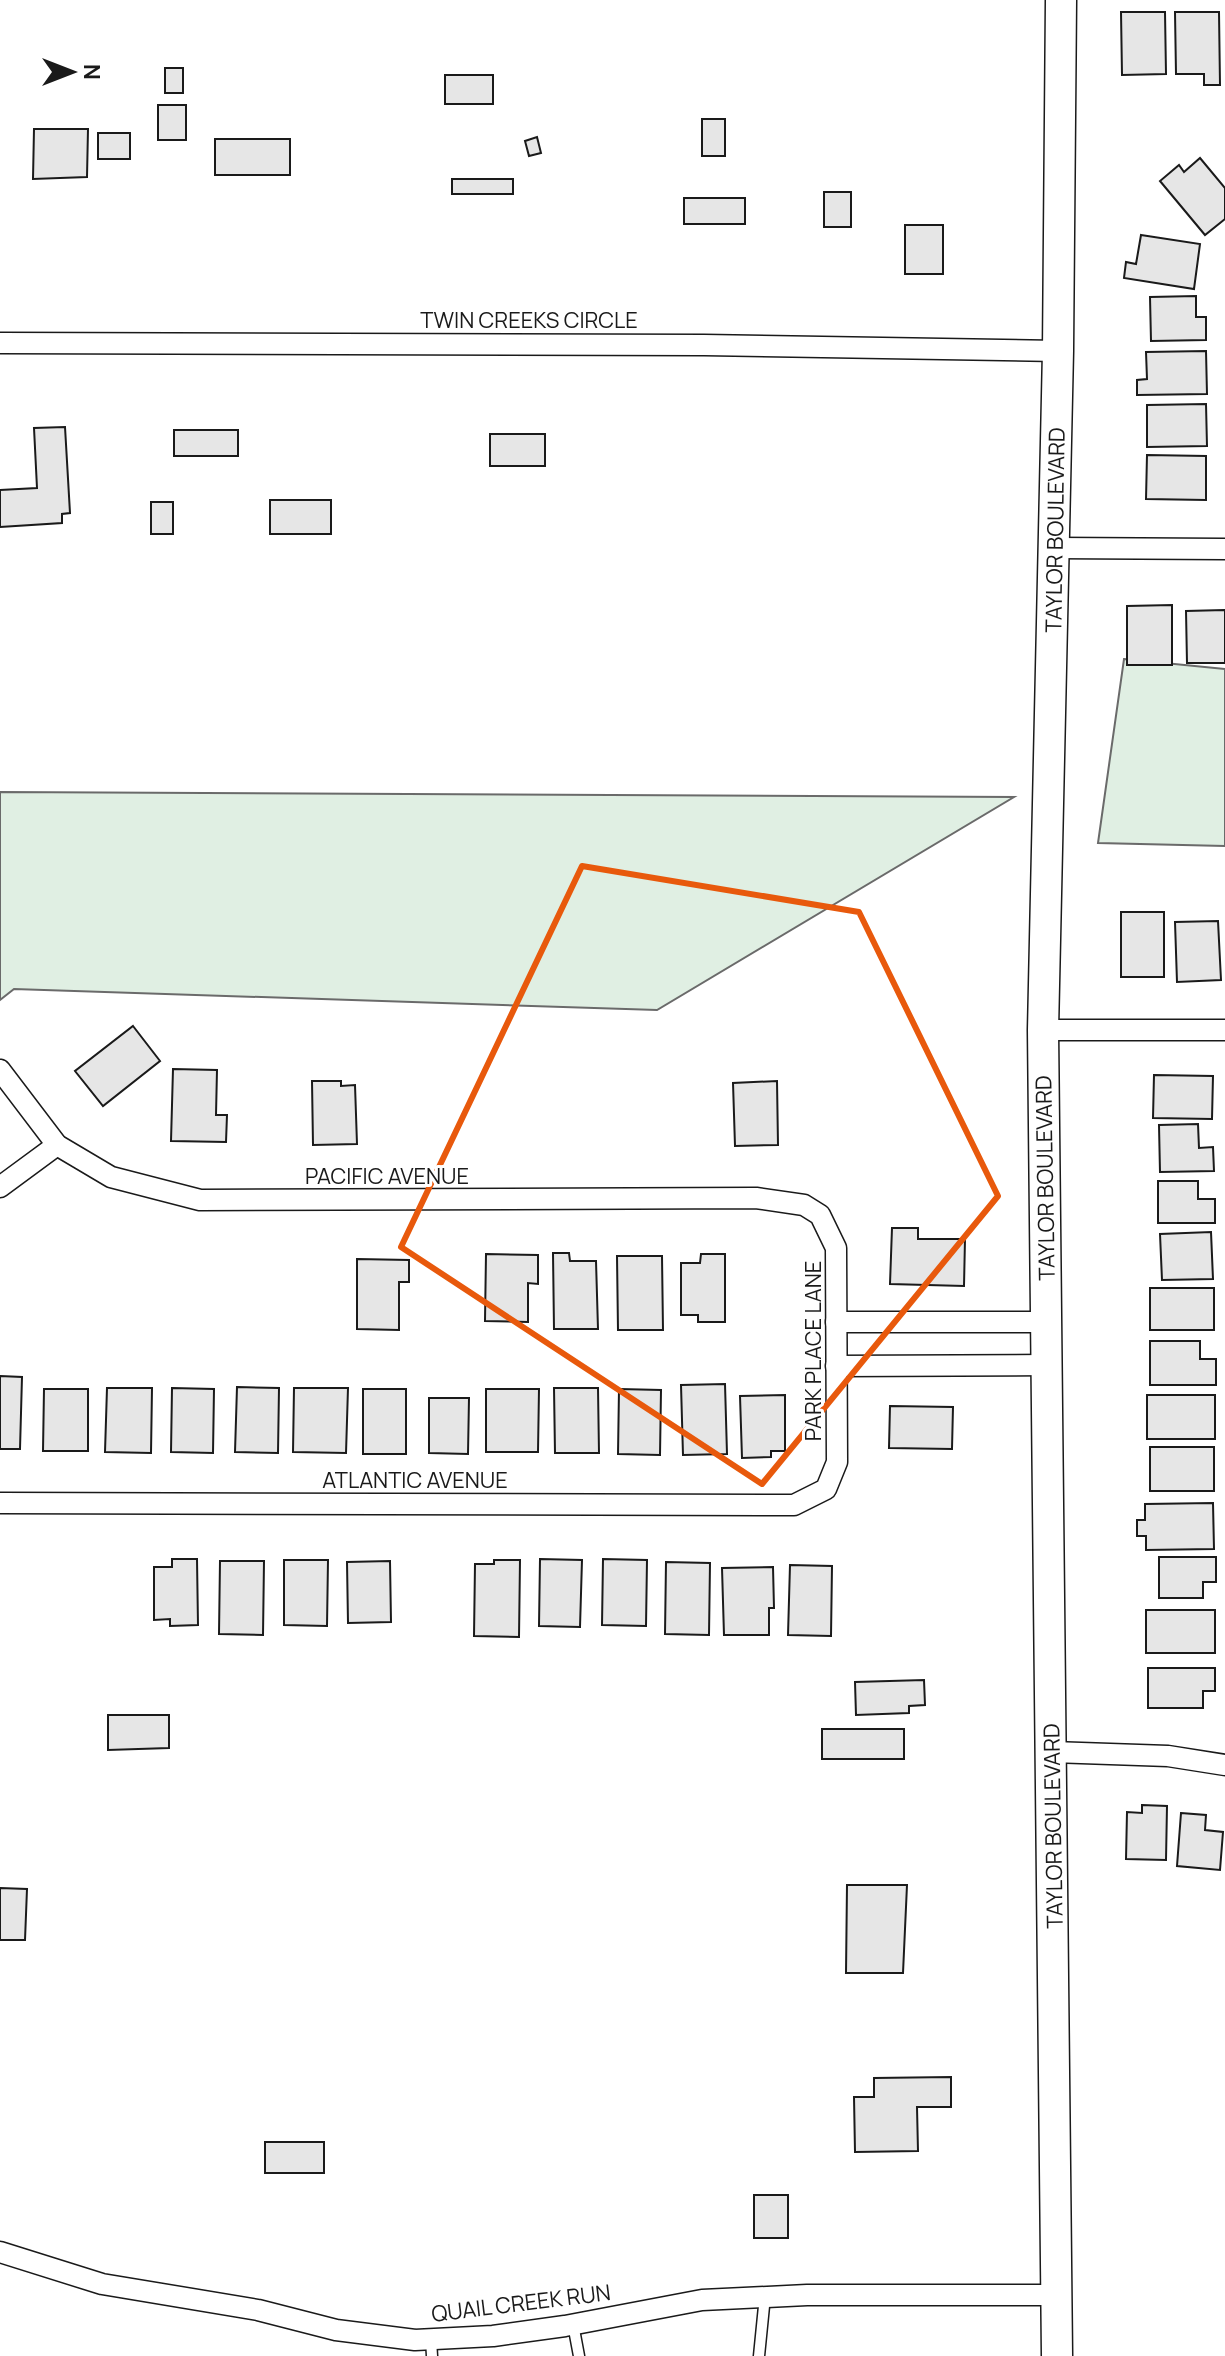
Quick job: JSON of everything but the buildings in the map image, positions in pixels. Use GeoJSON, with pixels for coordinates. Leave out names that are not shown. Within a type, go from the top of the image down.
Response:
{"type":"FeatureCollection","features":[{"type":"Feature","properties":{"kind":"street","name":"TAYLOR BOULEVARD"},"geometry":{"type":"LineString","coordinates":[[1057,2356],[1043,1030],[1058,351],[1061,0]]}},
{"type":"Feature","properties":{"kind":"street","name":"TWIN CREEKS CIRCLE"},"geometry":{"type":"LineString","coordinates":[[0,343],[764,346],[1058,351]]}},
{"type":"Feature","properties":{"kind":"street"},"geometry":{"type":"LineString","coordinates":[[1054,548],[1225,549]]}},
{"type":"Feature","properties":{"kind":"street"},"geometry":{"type":"LineString","coordinates":[[1043,1030],[1225,1030]]}},
{"type":"Feature","properties":{"kind":"street","name":"PACIFIC AVENUE"},"geometry":{"type":"LineString","coordinates":[[0,1070],[57,1145],[111,1177],[200,1200],[756,1198],[804,1205],[820,1215]]}},
{"type":"Feature","properties":{"kind":"street"},"geometry":{"type":"LineString","coordinates":[[0,1187],[57,1145]]}},
{"type":"Feature","properties":{"kind":"street","name":"PARK PLACE LANE"},"geometry":{"type":"LineString","coordinates":[[820,1215],[836,1248],[837,1462],[826,1489]]}},
{"type":"Feature","properties":{"kind":"street"},"geometry":{"type":"LineString","coordinates":[[836,1322],[1047,1322]]}},
{"type":"Feature","properties":{"kind":"street"},"geometry":{"type":"LineString","coordinates":[[836,1366],[1047,1365]]}},
{"type":"Feature","properties":{"kind":"street","name":"ATLANTIC AVENUE"},"geometry":{"type":"LineString","coordinates":[[0,1503],[794,1505],[826,1489]]}},
{"type":"Feature","properties":{"kind":"street"},"geometry":{"type":"LineString","coordinates":[[1052,1752],[1168,1756],[1225,1765]]}},
{"type":"Feature","properties":{"kind":"street","name":"QUAIL CREEK RUN"},"geometry":{"type":"LineString","coordinates":[[0,2252],[102,2284],[258,2310],[336,2330],[432,2348],[702,2300],[765,2296],[1057,2295]]}},
{"type":"Feature","properties":{"kind":"lane"},"geometry":{"type":"LineString","coordinates":[[759,2356],[765,2296]]}},
{"type":"Feature","properties":{"kind":"lane"},"geometry":{"type":"LineString","coordinates":[[573,2324],[579,2356]]}},
{"type":"Feature","properties":{"kind":"highlighted area"},"geometry":{"type":"Polygon","coordinates":[[[582,866],[859,912],[998,1196],[762,1484],[401,1247],[582,866]]]}},
{"type":"Feature","properties":{"kind":"green space"},"geometry":{"type":"Polygon","coordinates":[[[1124,659],[1225,669],[1225,846],[1098,843],[1124,659]]]}},
{"type":"Feature","properties":{"kind":"green space"},"geometry":{"type":"Polygon","coordinates":[[[0,792],[1014,797],[657,1010],[14,989],[0,1000],[0,792]]]}}]}
